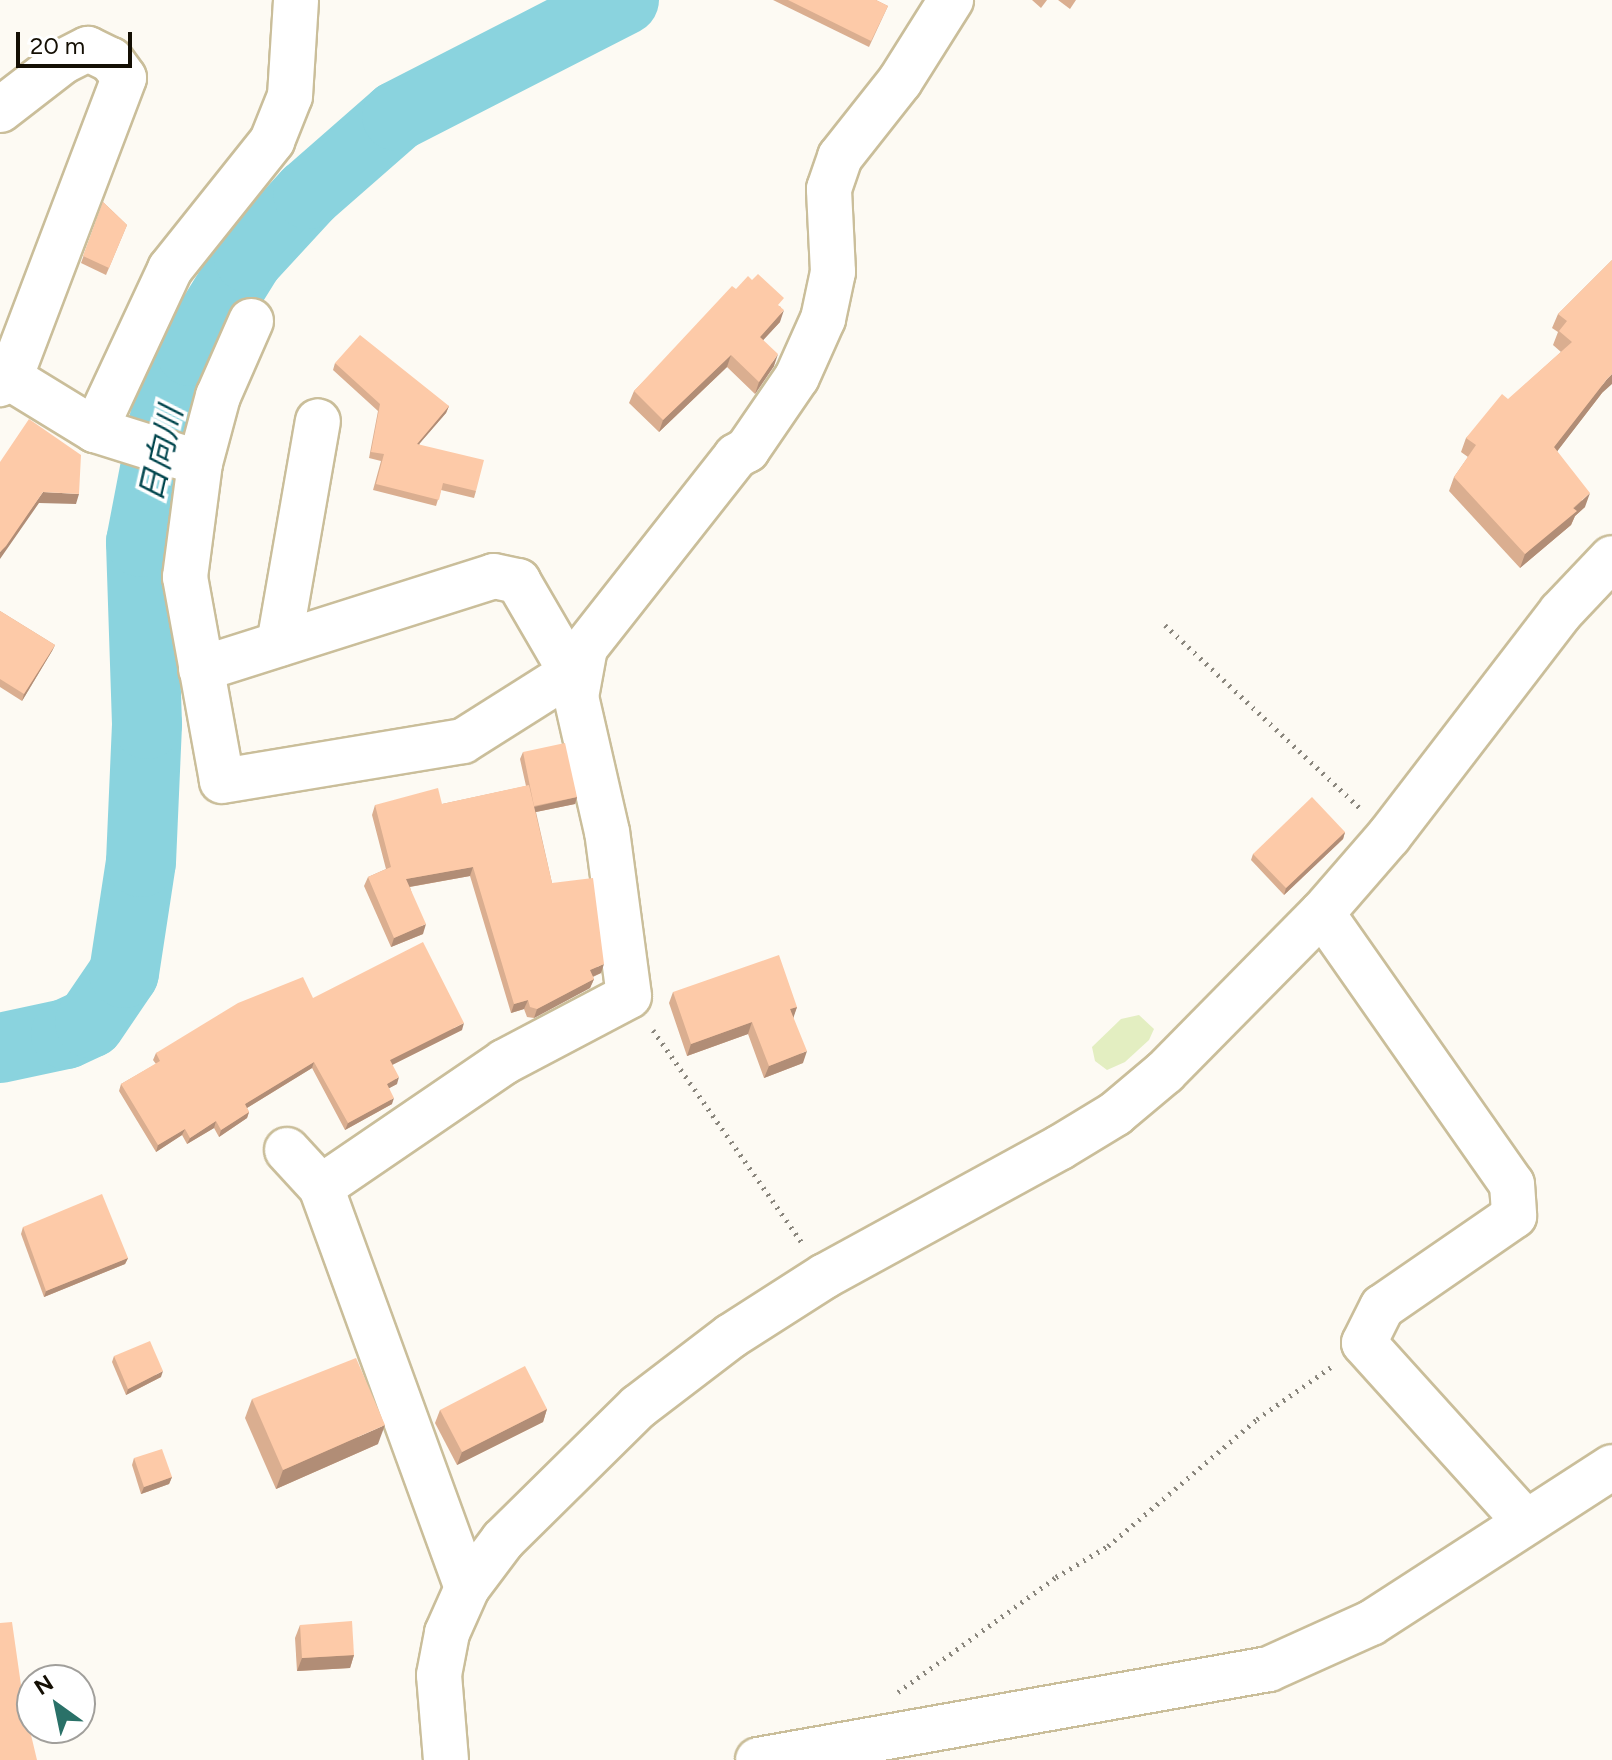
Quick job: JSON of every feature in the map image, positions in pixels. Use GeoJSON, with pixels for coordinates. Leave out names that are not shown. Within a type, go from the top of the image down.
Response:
{"type":"FeatureCollection","features":[{"type":"Feature","properties":{"kind":"street"},"geometry":{"type":"LineString","coordinates":[[103,433],[170,269],[272,141],[290,96],[296,0]]}},
{"type":"Feature","properties":{"kind":"street"},"geometry":{"type":"LineString","coordinates":[[321,1187],[504,1062],[629,996],[607,832],[576,697],[575,669],[585,648],[736,456],[747,450],[797,377],[823,319],[833,272],[829,189],[840,157],[900,81],[936,4]]}},
{"type":"Feature","properties":{"kind":"street"},"geometry":{"type":"LineString","coordinates":[[0,110],[62,62],[88,49],[111,60],[124,78],[5,381],[103,433],[193,461]]}},
{"type":"Feature","properties":{"kind":"street"},"geometry":{"type":"LineString","coordinates":[[251,321],[193,461],[185,577],[222,781],[463,741],[575,669]]}},
{"type":"Feature","properties":{"kind":"street"},"geometry":{"type":"LineString","coordinates":[[279,644],[318,421]]}},
{"type":"Feature","properties":{"kind":"street"},"geometry":{"type":"LineString","coordinates":[[446,1760],[439,1675],[447,1633],[467,1588],[503,1540],[638,1407],[731,1336],[825,1276],[1115,1114],[1165,1072],[1322,913],[1389,836],[1561,612],[1612,558]]}},
{"type":"Feature","properties":{"kind":"street"},"geometry":{"type":"LineString","coordinates":[[201,669],[494,576],[518,581],[575,669]]}},
{"type":"Feature","properties":{"kind":"street"},"geometry":{"type":"LineString","coordinates":[[1322,913],[1512,1184],[1514,1216],[1382,1307],[1364,1343],[1526,1522]]}},
{"type":"Feature","properties":{"kind":"street"},"geometry":{"type":"LineString","coordinates":[[287,1150],[321,1187],[467,1588]]}},
{"type":"Feature","properties":{"kind":"street"},"geometry":{"type":"LineString","coordinates":[[773,1758],[1269,1669],[1371,1623],[1612,1467]]}},
{"type":"Feature","properties":{"kind":"path"},"geometry":{"type":"LineString","coordinates":[[1165,625],[1389,836]]}},
{"type":"Feature","properties":{"kind":"path"},"geometry":{"type":"LineString","coordinates":[[629,996],[825,1276]]}},
{"type":"Feature","properties":{"kind":"path"},"geometry":{"type":"LineString","coordinates":[[895,1694],[1056,1577],[1108,1546],[1257,1419],[1364,1343]]}},
{"type":"Feature","properties":{"kind":"green space"},"geometry":{"type":"Polygon","coordinates":[[[1139,1015],[1154,1029],[1149,1040],[1125,1062],[1107,1070],[1095,1061],[1092,1047],[1121,1019],[1139,1015]]]}},
{"type":"Feature","properties":{"kind":"building"},"geometry":{"type":"Polygon","coordinates":[[[788,0],[876,0],[888,6],[871,41],[788,0]]]}},
{"type":"Feature","properties":{"kind":"building"},"geometry":{"type":"Polygon","coordinates":[[[103,202],[127,225],[109,268],[83,256],[103,202]]]}},
{"type":"Feature","properties":{"kind":"building"},"geometry":{"type":"Polygon","coordinates":[[[1612,260],[1612,374],[1554,447],[1590,493],[1573,508],[1577,511],[1525,554],[1454,477],[1476,445],[1466,438],[1502,394],[1508,399],[1572,342],[1559,331],[1567,321],[1558,314],[1612,260]]]}},
{"type":"Feature","properties":{"kind":"building"},"geometry":{"type":"Polygon","coordinates":[[[758,274],[784,298],[778,305],[784,310],[760,337],[778,354],[759,382],[731,355],[663,420],[634,391],[732,286],[736,289],[748,276],[752,280],[758,274]]]}},
{"type":"Feature","properties":{"kind":"building"},"geometry":{"type":"Polygon","coordinates":[[[360,335],[449,406],[417,444],[484,460],[476,491],[443,483],[439,500],[376,484],[384,454],[371,452],[380,404],[335,363],[360,335]]]}},
{"type":"Feature","properties":{"kind":"building"},"geometry":{"type":"Polygon","coordinates":[[[29,419],[81,455],[79,494],[43,492],[0,552],[0,462],[29,419]]]}},
{"type":"Feature","properties":{"kind":"building"},"geometry":{"type":"Polygon","coordinates":[[[0,611],[55,645],[24,694],[0,679],[0,611]]]}},
{"type":"Feature","properties":{"kind":"building"},"geometry":{"type":"Polygon","coordinates":[[[565,743],[577,797],[534,806],[523,752],[565,743]]]}},
{"type":"Feature","properties":{"kind":"building"},"geometry":{"type":"Polygon","coordinates":[[[529,785],[552,883],[593,878],[604,964],[590,970],[594,979],[537,1009],[530,1007],[528,1000],[514,1004],[473,867],[406,879],[426,924],[394,938],[368,877],[391,867],[375,805],[438,788],[442,804],[529,785]]]}},
{"type":"Feature","properties":{"kind":"building"},"geometry":{"type":"Polygon","coordinates":[[[1312,797],[1345,832],[1286,888],[1253,854],[1312,797]]]}},
{"type":"Feature","properties":{"kind":"building"},"geometry":{"type":"Polygon","coordinates":[[[423,942],[464,1023],[390,1060],[399,1077],[387,1084],[394,1098],[348,1123],[314,1062],[245,1104],[249,1112],[221,1130],[216,1121],[190,1138],[185,1129],[158,1145],[121,1084],[160,1061],[156,1053],[238,1003],[303,977],[313,998],[423,942]]]}},
{"type":"Feature","properties":{"kind":"building"},"geometry":{"type":"Polygon","coordinates":[[[779,955],[797,1007],[790,1009],[807,1051],[769,1066],[752,1022],[691,1044],[673,992],[779,955]]]}},
{"type":"Feature","properties":{"kind":"building"},"geometry":{"type":"Polygon","coordinates":[[[102,1194],[128,1258],[46,1291],[23,1227],[102,1194]]]}},
{"type":"Feature","properties":{"kind":"building"},"geometry":{"type":"Polygon","coordinates":[[[150,1341],[163,1371],[128,1389],[114,1356],[150,1341]]]}},
{"type":"Feature","properties":{"kind":"building"},"geometry":{"type":"Polygon","coordinates":[[[356,1358],[385,1425],[283,1470],[252,1399],[356,1358]]]}},
{"type":"Feature","properties":{"kind":"building"},"geometry":{"type":"Polygon","coordinates":[[[525,1366],[547,1409],[462,1452],[440,1410],[525,1366]]]}},
{"type":"Feature","properties":{"kind":"building"},"geometry":{"type":"Polygon","coordinates":[[[162,1449],[172,1477],[144,1487],[134,1458],[162,1449]]]}},
{"type":"Feature","properties":{"kind":"building"},"geometry":{"type":"Polygon","coordinates":[[[352,1621],[354,1655],[302,1658],[300,1625],[352,1621]]]}},
{"type":"Feature","properties":{"kind":"building"},"geometry":{"type":"Polygon","coordinates":[[[12,1622],[18,1664],[16,1744],[33,1744],[37,1760],[0,1760],[0,1623],[12,1622]]]}},
{"type":"Feature","properties":{"kind":"waterway","name":"日向川"},"geometry":{"type":"LineString","coordinates":[[0,1048],[66,1034],[90,1023],[124,973],[141,862],[147,724],[141,542],[164,422],[191,351],[249,258],[308,194],[397,116],[624,0]]}}]}
